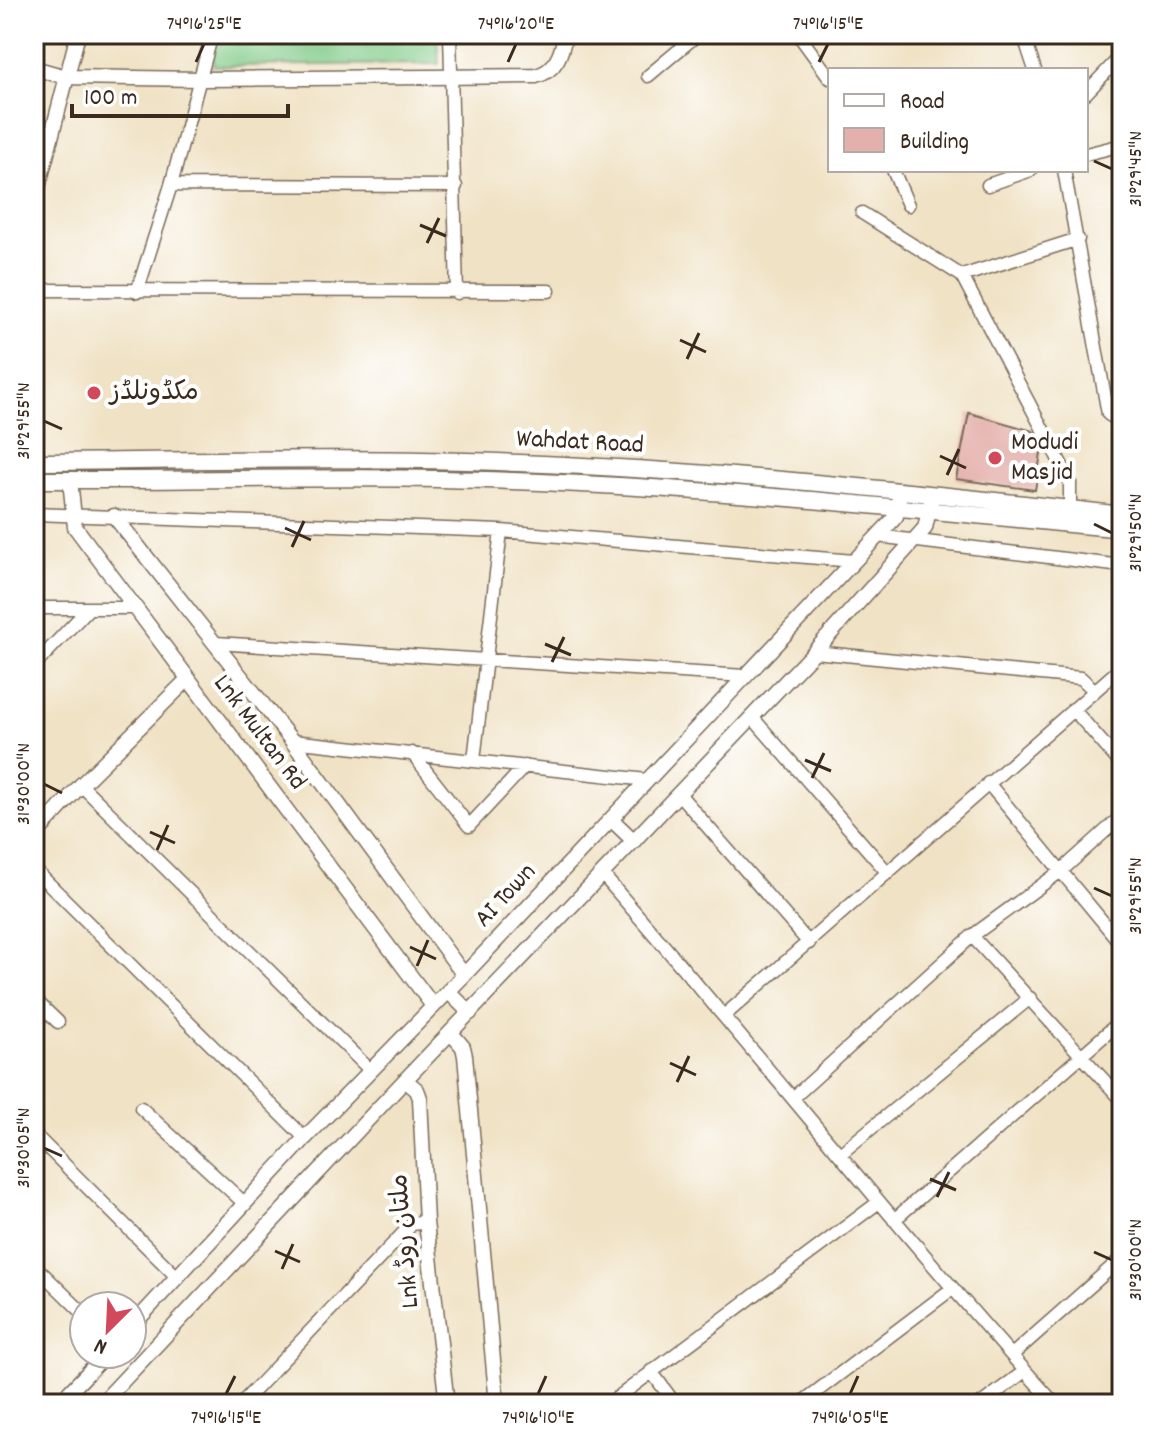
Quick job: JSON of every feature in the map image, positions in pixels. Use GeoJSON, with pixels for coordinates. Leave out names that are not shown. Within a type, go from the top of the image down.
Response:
{"type":"FeatureCollection","features":[{"type":"Feature","properties":{"kind":"main road","name":"Wahdat Road"},"geometry":{"type":"LineString","coordinates":[[34,462],[384,459],[515,463],[901,490],[1122,515]]}},
{"type":"Feature","properties":{"kind":"main road","name":"Wahdat Road"},"geometry":{"type":"LineString","coordinates":[[34,480],[321,478],[512,481],[659,489],[1122,529]]}},
{"type":"Feature","properties":{"kind":"street"},"geometry":{"type":"LineString","coordinates":[[34,203],[78,34]]}},
{"type":"Feature","properties":{"kind":"street"},"geometry":{"type":"LineString","coordinates":[[137,292],[171,185],[212,34]]}},
{"type":"Feature","properties":{"kind":"street"},"geometry":{"type":"LineString","coordinates":[[450,34],[457,293]]}},
{"type":"Feature","properties":{"kind":"street"},"geometry":{"type":"LineString","coordinates":[[34,68],[66,77],[536,76],[547,73],[560,54],[565,34]]}},
{"type":"Feature","properties":{"kind":"street"},"geometry":{"type":"LineString","coordinates":[[648,76],[698,34]]}},
{"type":"Feature","properties":{"kind":"street"},"geometry":{"type":"LineString","coordinates":[[798,34],[828,75]]}},
{"type":"Feature","properties":{"kind":"street"},"geometry":{"type":"LineString","coordinates":[[1023,34],[1034,68]]}},
{"type":"Feature","properties":{"kind":"street"},"geometry":{"type":"LineString","coordinates":[[1088,91],[1122,55]]}},
{"type":"Feature","properties":{"kind":"street"},"geometry":{"type":"LineString","coordinates":[[1088,153],[1121,145],[1122,160]]}},
{"type":"Feature","properties":{"kind":"street"},"geometry":{"type":"LineString","coordinates":[[894,172],[908,205]]}},
{"type":"Feature","properties":{"kind":"street"},"geometry":{"type":"LineString","coordinates":[[988,185],[1025,172]]}},
{"type":"Feature","properties":{"kind":"street"},"geometry":{"type":"LineString","coordinates":[[1064,172],[1108,414],[1122,416]]}},
{"type":"Feature","properties":{"kind":"street"},"geometry":{"type":"LineString","coordinates":[[171,185],[456,186]]}},
{"type":"Feature","properties":{"kind":"street"},"geometry":{"type":"LineString","coordinates":[[862,213],[962,276],[1070,481],[1070,509]]}},
{"type":"Feature","properties":{"kind":"street"},"geometry":{"type":"LineString","coordinates":[[962,276],[1078,239]]}},
{"type":"Feature","properties":{"kind":"street"},"geometry":{"type":"LineString","coordinates":[[34,290],[549,291]]}},
{"type":"Feature","properties":{"kind":"street","name":"Lnk Multan Rd"},"geometry":{"type":"LineString","coordinates":[[70,480],[75,527],[433,1006]]}},
{"type":"Feature","properties":{"kind":"street","name":"AI Town"},"geometry":{"type":"LineString","coordinates":[[148,1309],[305,1138],[464,975],[894,519],[901,490]]}},
{"type":"Feature","properties":{"kind":"street"},"geometry":{"type":"LineString","coordinates":[[101,1404],[814,652],[925,528],[932,493]]}},
{"type":"Feature","properties":{"kind":"street"},"geometry":{"type":"LineString","coordinates":[[34,514],[501,531],[854,561]]}},
{"type":"Feature","properties":{"kind":"street","name":"Lnk Multan Rd"},"geometry":{"type":"LineString","coordinates":[[114,516],[292,741],[464,975]]}},
{"type":"Feature","properties":{"kind":"street"},"geometry":{"type":"LineString","coordinates":[[474,760],[501,531]]}},
{"type":"Feature","properties":{"kind":"street"},"geometry":{"type":"LineString","coordinates":[[877,536],[1122,566]]}},
{"type":"Feature","properties":{"kind":"street"},"geometry":{"type":"LineString","coordinates":[[34,608],[134,608]]}},
{"type":"Feature","properties":{"kind":"street"},"geometry":{"type":"LineString","coordinates":[[34,666],[89,608]]}},
{"type":"Feature","properties":{"kind":"street"},"geometry":{"type":"LineString","coordinates":[[215,643],[745,676]]}},
{"type":"Feature","properties":{"kind":"street"},"geometry":{"type":"LineString","coordinates":[[814,652],[1081,678],[1095,691]]}},
{"type":"Feature","properties":{"kind":"street"},"geometry":{"type":"LineString","coordinates":[[725,1015],[1122,667]]}},
{"type":"Feature","properties":{"kind":"street"},"geometry":{"type":"LineString","coordinates":[[34,836],[188,679]]}},
{"type":"Feature","properties":{"kind":"street"},"geometry":{"type":"LineString","coordinates":[[1073,709],[1122,765]]}},
{"type":"Feature","properties":{"kind":"street"},"geometry":{"type":"LineString","coordinates":[[752,717],[888,873]]}},
{"type":"Feature","properties":{"kind":"street"},"geometry":{"type":"LineString","coordinates":[[292,741],[647,780]]}},
{"type":"Feature","properties":{"kind":"street"},"geometry":{"type":"LineString","coordinates":[[412,753],[469,826],[525,766]]}},
{"type":"Feature","properties":{"kind":"street"},"geometry":{"type":"LineString","coordinates":[[988,783],[1122,945]]}},
{"type":"Feature","properties":{"kind":"street"},"geometry":{"type":"LineString","coordinates":[[81,785],[371,1071]]}},
{"type":"Feature","properties":{"kind":"street"},"geometry":{"type":"LineString","coordinates":[[679,794],[809,943]]}},
{"type":"Feature","properties":{"kind":"street"},"geometry":{"type":"LineString","coordinates":[[794,1097],[972,936],[1061,871],[1122,816]]}},
{"type":"Feature","properties":{"kind":"street"},"geometry":{"type":"LineString","coordinates":[[611,819],[634,841]]}},
{"type":"Feature","properties":{"kind":"street"},"geometry":{"type":"LineString","coordinates":[[34,869],[305,1138]]}},
{"type":"Feature","properties":{"kind":"street"},"geometry":{"type":"LineString","coordinates":[[602,874],[725,1015],[894,1220],[1055,1404]]}},
{"type":"Feature","properties":{"kind":"street"},"geometry":{"type":"LineString","coordinates":[[972,936],[1122,1100]]}},
{"type":"Feature","properties":{"kind":"street"},"geometry":{"type":"LineString","coordinates":[[448,991],[470,1013]]}},
{"type":"Feature","properties":{"kind":"street"},"geometry":{"type":"LineString","coordinates":[[840,1154],[1030,998]]}},
{"type":"Feature","properties":{"kind":"street"},"geometry":{"type":"LineString","coordinates":[[34,999],[58,1022]]}},
{"type":"Feature","properties":{"kind":"street"},"geometry":{"type":"LineString","coordinates":[[894,1220],[1122,1020]]}},
{"type":"Feature","properties":{"kind":"street"},"geometry":{"type":"LineString","coordinates":[[451,1033],[463,1047],[465,1056],[497,1404]]}},
{"type":"Feature","properties":{"kind":"street","name":"Lnk ملتان روڈ"},"geometry":{"type":"LineString","coordinates":[[405,1080],[417,1090],[420,1098],[426,1222],[447,1404]]}},
{"type":"Feature","properties":{"kind":"street"},"geometry":{"type":"LineString","coordinates":[[141,1108],[244,1203]]}},
{"type":"Feature","properties":{"kind":"street"},"geometry":{"type":"LineString","coordinates":[[34,1134],[177,1277]]}},
{"type":"Feature","properties":{"kind":"street"},"geometry":{"type":"LineString","coordinates":[[609,1404],[879,1202]]}},
{"type":"Feature","properties":{"kind":"street"},"geometry":{"type":"LineString","coordinates":[[241,1404],[412,1224],[426,1222]]}},
{"type":"Feature","properties":{"kind":"street"},"geometry":{"type":"LineString","coordinates":[[1012,1355],[1122,1258]]}},
{"type":"Feature","properties":{"kind":"street"},"geometry":{"type":"LineString","coordinates":[[34,1265],[68,1298]]}},
{"type":"Feature","properties":{"kind":"street"},"geometry":{"type":"LineString","coordinates":[[800,1404],[953,1288]]}},
{"type":"Feature","properties":{"kind":"street"},"geometry":{"type":"LineString","coordinates":[[58,1404],[91,1370]]}},
{"type":"Feature","properties":{"kind":"street"},"geometry":{"type":"LineString","coordinates":[[651,1371],[675,1404]]}},
{"type":"Feature","properties":{"kind":"street"},"geometry":{"type":"LineString","coordinates":[[981,1404],[1025,1371]]}},
{"type":"Feature","properties":{"kind":"street"},"geometry":{"type":"LineString","coordinates":[[34,1388],[51,1404]]}},
{"type":"Feature","properties":{"kind":"street"},"geometry":{"type":"LineString","coordinates":[[1117,1404],[1122,1399]]}},
{"type":"Feature","properties":{"kind":"green space"},"geometry":{"type":"Polygon","coordinates":[[[216,34],[437,34],[439,64],[214,66],[212,51],[216,34]]]}},
{"type":"Feature","properties":{"kind":"building"},"geometry":{"type":"Polygon","coordinates":[[[969,413],[1033,431],[1042,447],[1035,490],[956,479],[969,413]]]}},
{"type":"Feature","properties":{"kind":"place","name":"مکڈونلڈز"},"geometry":{"type":"Point","coordinates":[94,393]}},
{"type":"Feature","properties":{"kind":"place","name":"Modudi Masjid"},"geometry":{"type":"Point","coordinates":[995,458]}}]}
